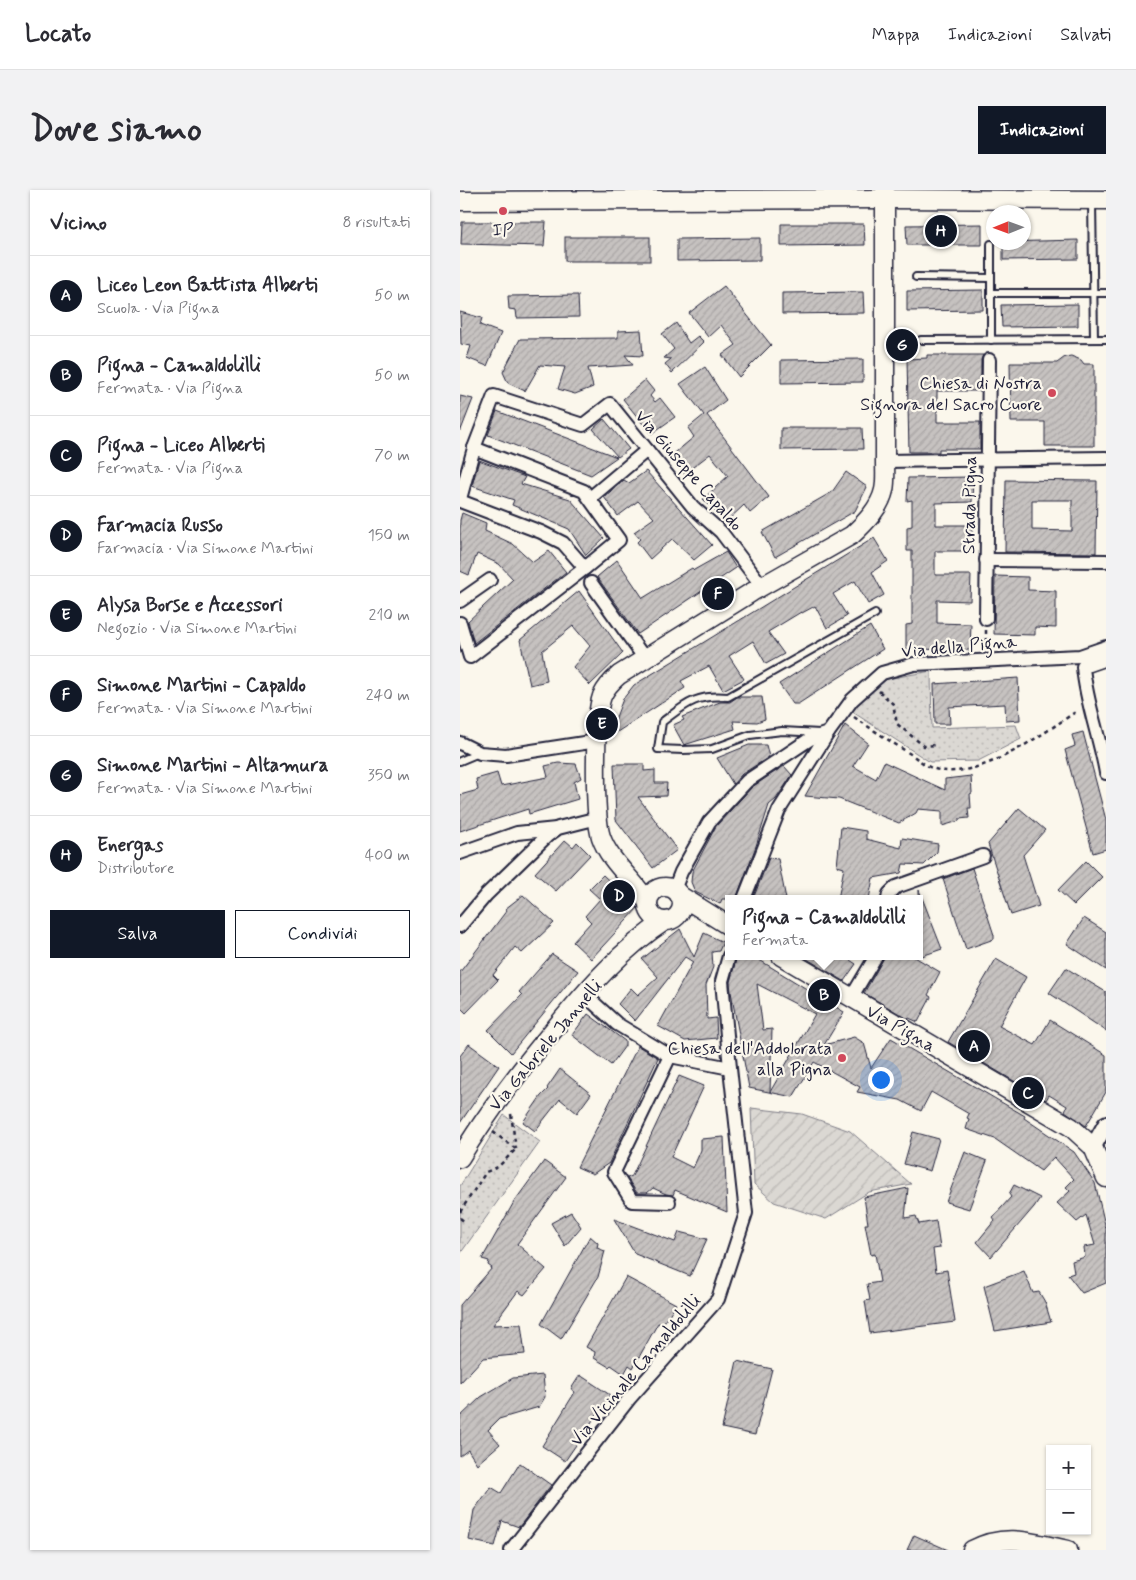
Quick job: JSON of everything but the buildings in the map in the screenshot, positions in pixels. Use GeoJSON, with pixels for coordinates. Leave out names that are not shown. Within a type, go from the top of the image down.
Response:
{"type":"FeatureCollection","features":[{"type":"Feature","properties":{"kind":"main road"},"geometry":{"type":"LineString","coordinates":[[725,924],[707,913],[665,904],[632,879],[610,853],[601,837],[598,818],[597,741],[601,698],[605,690],[618,675],[762,586],[852,535],[866,523],[874,510],[884,490],[886,194]]}},
{"type":"Feature","properties":{"kind":"main road"},"geometry":{"type":"LineString","coordinates":[[460,201],[886,194],[992,195],[1099,200]]}},
{"type":"Feature","properties":{"kind":"main road","name":"Via Gabriele Jannelli"},"geometry":{"type":"LineString","coordinates":[[460,1158],[505,1090],[584,994],[639,939],[665,904]]}},
{"type":"Feature","properties":{"kind":"main road","name":"Via Pigna"},"geometry":{"type":"LineString","coordinates":[[787,960],[1071,1128],[1093,1147],[1106,1178]]}},
{"type":"Feature","properties":{"kind":"main road"},"geometry":{"type":"LineString","coordinates":[[972,1550],[1004,1539],[1068,1550]]}},
{"type":"Feature","properties":{"kind":"street","name":"Strada Pigna"},"geometry":{"type":"LineString","coordinates":[[986,619],[989,360]]}},
{"type":"Feature","properties":{"kind":"street","name":"Via Giuseppe Capaldo"},"geometry":{"type":"LineString","coordinates":[[474,448],[494,396],[583,425],[610,404],[693,507],[722,532],[762,586]]}},
{"type":"Feature","properties":{"kind":"street"},"geometry":{"type":"LineString","coordinates":[[460,624],[470,657],[585,568],[619,540],[584,491],[474,448],[460,500],[541,532],[563,543],[585,568]]}},
{"type":"Feature","properties":{"kind":"street"},"geometry":{"type":"LineString","coordinates":[[590,498],[647,450]]}},
{"type":"Feature","properties":{"kind":"street"},"geometry":{"type":"LineString","coordinates":[[885,462],[1106,458]]}},
{"type":"Feature","properties":{"kind":"street"},"geometry":{"type":"LineString","coordinates":[[986,560],[1106,561]]}},
{"type":"Feature","properties":{"kind":"street"},"geometry":{"type":"LineString","coordinates":[[460,602],[490,580]]}},
{"type":"Feature","properties":{"kind":"street"},"geometry":{"type":"LineString","coordinates":[[591,583],[645,659]]}},
{"type":"Feature","properties":{"kind":"street","name":"Via della Pigna"},"geometry":{"type":"LineString","coordinates":[[828,733],[852,700],[882,673],[914,664],[1080,656],[1106,647]]}},
{"type":"Feature","properties":{"kind":"street"},"geometry":{"type":"LineString","coordinates":[[1106,658],[1083,667],[1085,693],[1103,747],[1106,773]]}},
{"type":"Feature","properties":{"kind":"street"},"geometry":{"type":"LineString","coordinates":[[746,895],[779,810],[828,733]]}},
{"type":"Feature","properties":{"kind":"street"},"geometry":{"type":"LineString","coordinates":[[665,904],[709,822],[746,781],[810,739],[828,733]]}},
{"type":"Feature","properties":{"kind":"street"},"geometry":{"type":"LineString","coordinates":[[460,743],[480,753],[511,755],[597,741]]}},
{"type":"Feature","properties":{"kind":"street"},"geometry":{"type":"LineString","coordinates":[[460,853],[517,833],[558,828],[598,818]]}},
{"type":"Feature","properties":{"kind":"street"},"geometry":{"type":"LineString","coordinates":[[460,926],[486,895],[547,836],[558,828]]}},
{"type":"Feature","properties":{"kind":"street"},"geometry":{"type":"LineString","coordinates":[[889,895],[896,887],[983,856]]}},
{"type":"Feature","properties":{"kind":"street","name":"Via Vicinale Camaldolilli"},"geometry":{"type":"LineString","coordinates":[[511,1550],[629,1399],[718,1299],[746,1213],[722,981],[728,960]]}},
{"type":"Feature","properties":{"kind":"street"},"geometry":{"type":"LineString","coordinates":[[851,998],[874,960]]}},
{"type":"Feature","properties":{"kind":"street"},"geometry":{"type":"LineString","coordinates":[[584,994],[617,1024],[670,1056],[730,1068]]}},
{"type":"Feature","properties":{"kind":"street"},"geometry":{"type":"LineString","coordinates":[[669,1202],[632,1200],[614,1172],[670,1056]]}},
{"type":"Feature","properties":{"kind":"street"},"geometry":{"type":"LineString","coordinates":[[1093,1147],[1106,1124]]}},
{"type":"Feature","properties":{"kind":"lane"},"geometry":{"type":"LineString","coordinates":[[1094,339],[1093,293],[1099,200]]}},
{"type":"Feature","properties":{"kind":"lane"},"geometry":{"type":"LineString","coordinates":[[991,250],[991,340]]}},
{"type":"Feature","properties":{"kind":"lane"},"geometry":{"type":"LineString","coordinates":[[916,278],[991,278]]}},
{"type":"Feature","properties":{"kind":"lane"},"geometry":{"type":"LineString","coordinates":[[991,293],[1106,293]]}},
{"type":"Feature","properties":{"kind":"lane"},"geometry":{"type":"LineString","coordinates":[[921,340],[1106,339]]}},
{"type":"Feature","properties":{"kind":"lane"},"geometry":{"type":"LineString","coordinates":[[828,733],[782,730],[750,734],[712,749],[658,749],[662,722],[688,702],[712,696],[728,697],[875,614]]}},
{"type":"Feature","properties":{"kind":"lane"},"geometry":{"type":"LineString","coordinates":[[460,761],[480,753]]}},
{"type":"Feature","properties":{"kind":"path"},"geometry":{"type":"LineString","coordinates":[[986,619],[986,651]]}},
{"type":"Feature","properties":{"kind":"path"},"geometry":{"type":"LineString","coordinates":[[871,684],[893,704],[897,724],[924,746],[937,745]]}},
{"type":"Feature","properties":{"kind":"path"},"geometry":{"type":"LineString","coordinates":[[844,711],[933,769],[951,772],[984,764],[1007,754],[1025,745],[1078,710]]}},
{"type":"Feature","properties":{"kind":"path"},"geometry":{"type":"LineString","coordinates":[[511,1114],[516,1149]]}},
{"type":"Feature","properties":{"kind":"path"},"geometry":{"type":"LineString","coordinates":[[481,1124],[516,1149]]}},
{"type":"Feature","properties":{"kind":"path"},"geometry":{"type":"LineString","coordinates":[[460,1212],[486,1172],[498,1167],[516,1149]]}},
{"type":"Feature","properties":{"kind":"path"},"geometry":{"type":"LineString","coordinates":[[460,1218],[465,1222]]}},
{"type":"Feature","properties":{"kind":"shaded area"},"geometry":{"type":"Polygon","coordinates":[[[931,671],[932,728],[1016,725],[1021,739],[978,761],[930,762],[851,711],[858,701],[887,679],[931,671]]]}},
{"type":"Feature","properties":{"kind":"shaded area"},"geometry":{"type":"Polygon","coordinates":[[[751,1108],[802,1114],[850,1131],[911,1184],[869,1192],[826,1219],[774,1202],[754,1184],[751,1108]]]}},
{"type":"Feature","properties":{"kind":"shaded area"},"geometry":{"type":"Polygon","coordinates":[[[504,1115],[540,1142],[460,1254],[460,1186],[504,1115]]]}},
{"type":"Feature","properties":{"kind":"place","name":"IP"},"geometry":{"type":"Point","coordinates":[503,211]}},
{"type":"Feature","properties":{"kind":"place","name":"Energas"},"geometry":{"type":"Point","coordinates":[941,231]}},
{"type":"Feature","properties":{"kind":"place","name":"Simone Martini - Altamura"},"geometry":{"type":"Point","coordinates":[902,345]}},
{"type":"Feature","properties":{"kind":"place","name":"Chiesa di Nostra Signora del Sacro Cuore"},"geometry":{"type":"Point","coordinates":[1052,393]}},
{"type":"Feature","properties":{"kind":"place","name":"Simone Martini - Capaldo"},"geometry":{"type":"Point","coordinates":[718,594]}},
{"type":"Feature","properties":{"kind":"place","name":"Alysa Borse e Accessori"},"geometry":{"type":"Point","coordinates":[602,724]}},
{"type":"Feature","properties":{"kind":"place","name":"Farmacia Russo"},"geometry":{"type":"Point","coordinates":[619,896]}},
{"type":"Feature","properties":{"kind":"place","name":"Pigna - Camaldolilli"},"geometry":{"type":"Point","coordinates":[824,995]}},
{"type":"Feature","properties":{"kind":"place","name":"Liceo Leon Battista Alberti"},"geometry":{"type":"Point","coordinates":[974,1046]}},
{"type":"Feature","properties":{"kind":"place","name":"Chiesa dell'Addolorata alla Pigna"},"geometry":{"type":"Point","coordinates":[842,1058]}},
{"type":"Feature","properties":{"kind":"place","name":"Pigna - Liceo Alberti"},"geometry":{"type":"Point","coordinates":[1028,1093]}}]}
